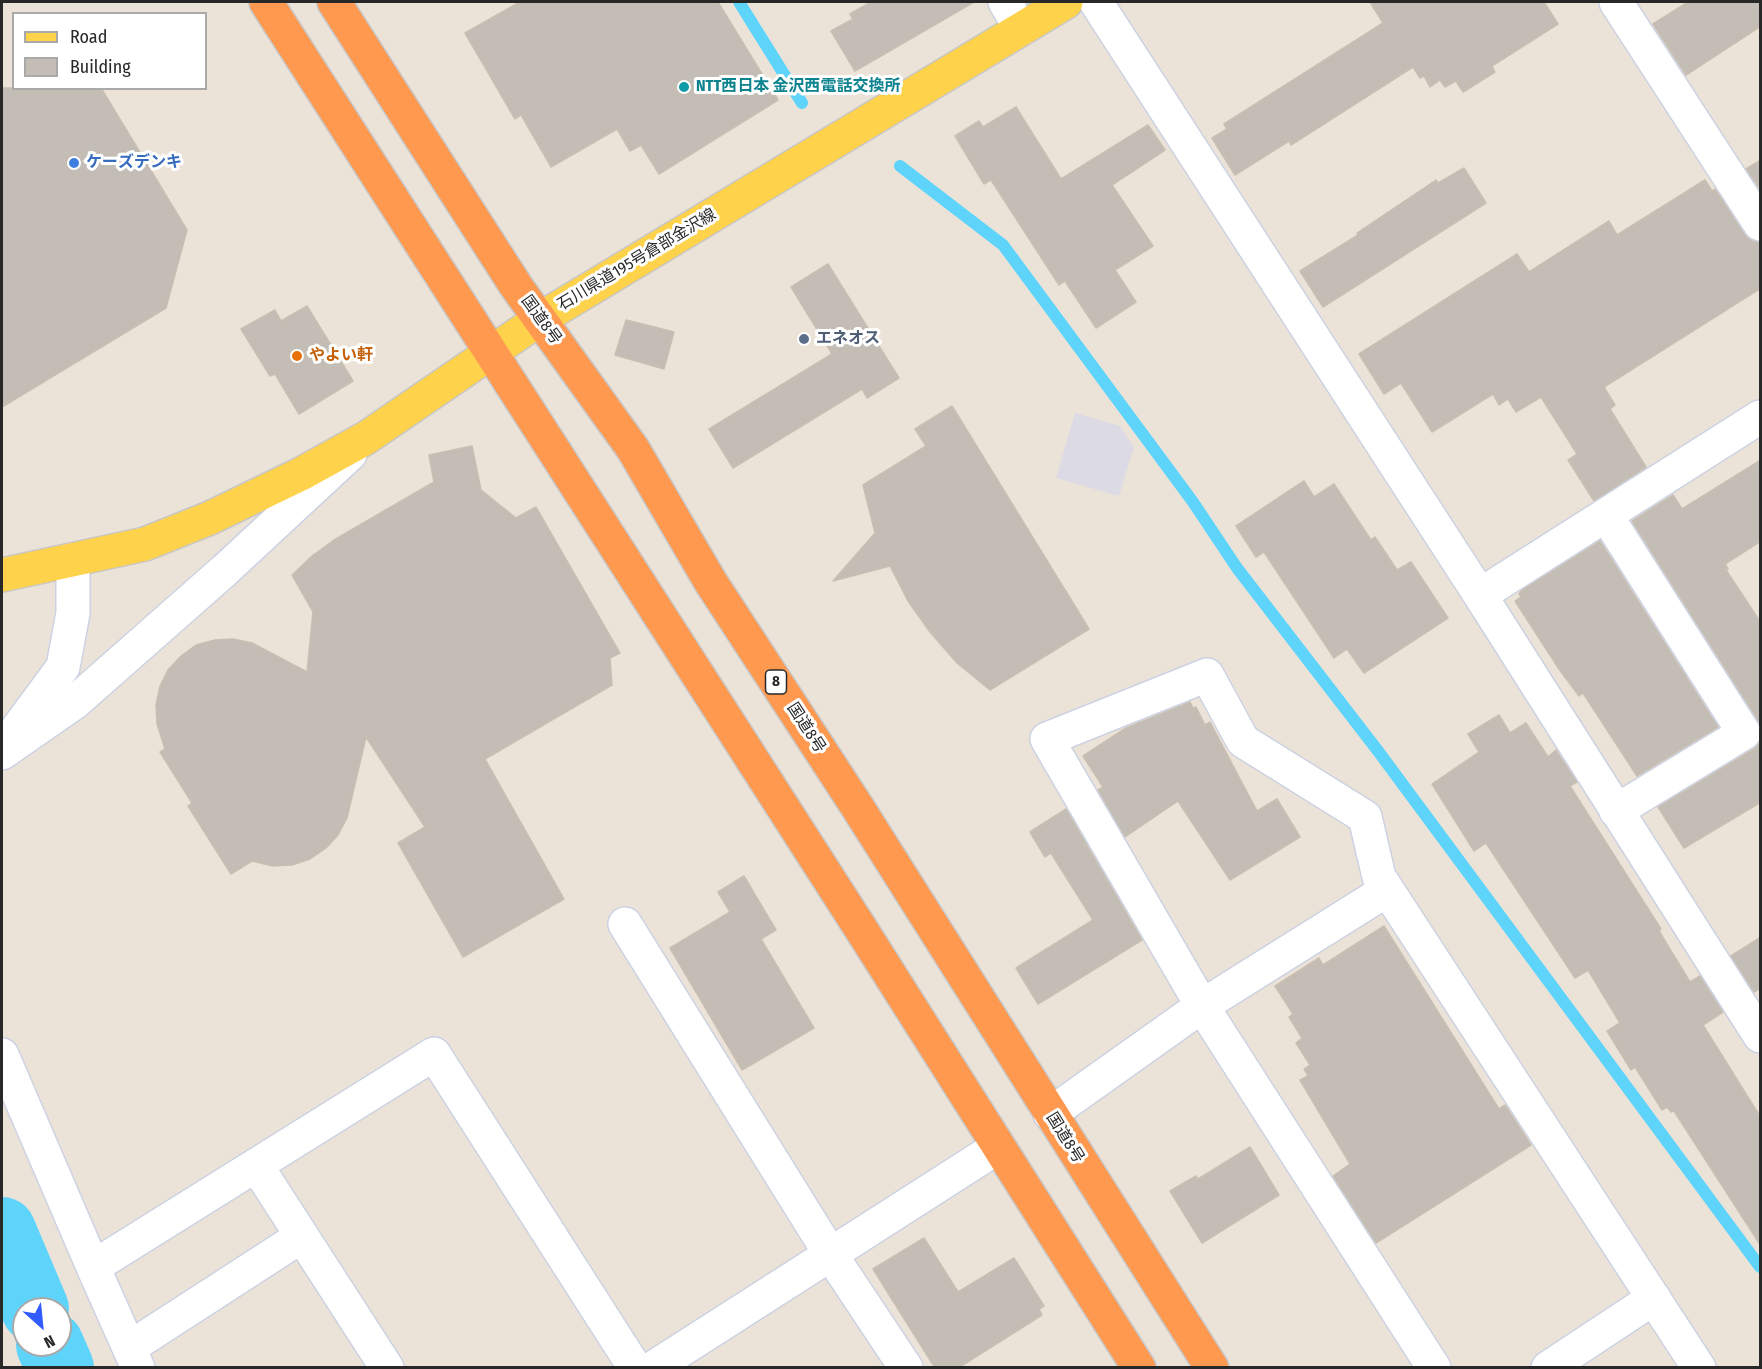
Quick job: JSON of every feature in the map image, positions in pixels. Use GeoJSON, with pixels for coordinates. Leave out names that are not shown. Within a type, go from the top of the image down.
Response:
{"type":"FeatureCollection","features":[{"type":"Feature","properties":{"kind":"highway"},"geometry":{"type":"LineString","coordinates":[[266,2],[855,919],[1139,1368]]}},
{"type":"Feature","properties":{"kind":"highway","name":"国道8号"},"geometry":{"type":"LineString","coordinates":[[334,2],[427,149],[540,320],[633,449],[710,581],[858,808],[1212,1368]]}},
{"type":"Feature","properties":{"kind":"main road","name":"石川県道195号倉部金沢線"},"geometry":{"type":"LineString","coordinates":[[2,575],[145,544],[210,518],[301,474],[366,438],[540,320],[1013,15],[1066,2]]}},
{"type":"Feature","properties":{"kind":"street"},"geometry":{"type":"LineString","coordinates":[[1096,2],[1480,595],[1761,1036]]}},
{"type":"Feature","properties":{"kind":"street"},"geometry":{"type":"LineString","coordinates":[[1616,2],[1761,224]]}},
{"type":"Feature","properties":{"kind":"street"},"geometry":{"type":"LineString","coordinates":[[1480,595],[1761,417]]}},
{"type":"Feature","properties":{"kind":"street"},"geometry":{"type":"LineString","coordinates":[[2,751],[74,703],[225,570],[366,438]]}},
{"type":"Feature","properties":{"kind":"street"},"geometry":{"type":"LineString","coordinates":[[1606,515],[1744,733],[1616,811]]}},
{"type":"Feature","properties":{"kind":"street"},"geometry":{"type":"LineString","coordinates":[[2,751],[63,667],[73,613],[73,560]]}},
{"type":"Feature","properties":{"kind":"street"},"geometry":{"type":"LineString","coordinates":[[1434,1368],[1202,1006],[1047,739],[1207,675],[1243,741],[1365,818],[1378,877],[1700,1368]]}},
{"type":"Feature","properties":{"kind":"street"},"geometry":{"type":"LineString","coordinates":[[1050,1114],[1202,1006],[1387,890]]}},
{"type":"Feature","properties":{"kind":"street"},"geometry":{"type":"LineString","coordinates":[[625,924],[830,1252],[906,1368]]}},
{"type":"Feature","properties":{"kind":"street"},"geometry":{"type":"LineString","coordinates":[[93,1267],[434,1054],[635,1368]]}},
{"type":"Feature","properties":{"kind":"street"},"geometry":{"type":"LineString","coordinates":[[2,1055],[133,1358],[302,1236]]}},
{"type":"Feature","properties":{"kind":"street"},"geometry":{"type":"LineString","coordinates":[[652,1368],[830,1252],[998,1147]]}},
{"type":"Feature","properties":{"kind":"street"},"geometry":{"type":"LineString","coordinates":[[256,1165],[387,1368]]}},
{"type":"Feature","properties":{"kind":"street"},"geometry":{"type":"LineString","coordinates":[[1548,1368],[1654,1298]]}},
{"type":"Feature","properties":{"kind":"shaded area"},"geometry":{"type":"Polygon","coordinates":[[[1075,413],[1120,426],[1134,447],[1119,496],[1056,478],[1075,413]]]}},
{"type":"Feature","properties":{"kind":"building"},"geometry":{"type":"Polygon","coordinates":[[[520,2],[718,2],[778,100],[659,174],[641,145],[630,151],[617,129],[551,167],[521,115],[515,119],[465,33],[520,2]]]}},
{"type":"Feature","properties":{"kind":"building"},"geometry":{"type":"Polygon","coordinates":[[[871,2],[974,2],[855,71],[831,31],[853,19],[850,14],[871,2]]]}},
{"type":"Feature","properties":{"kind":"building"},"geometry":{"type":"Polygon","coordinates":[[[1370,2],[1544,2],[1558,24],[1492,66],[1495,72],[1463,92],[1456,81],[1445,87],[1440,80],[1430,87],[1424,76],[1420,78],[1413,67],[1291,145],[1289,141],[1235,175],[1212,138],[1227,129],[1224,124],[1383,23],[1370,2]]]}},
{"type":"Feature","properties":{"kind":"building"},"geometry":{"type":"Polygon","coordinates":[[[1688,2],[1761,2],[1761,26],[1686,75],[1653,24],[1688,2]]]}},
{"type":"Feature","properties":{"kind":"building","name":"ケーズデンキ"},"geometry":{"type":"Polygon","coordinates":[[[2,88],[12,88],[12,90],[102,90],[187,230],[166,308],[2,407],[2,88]]]}},
{"type":"Feature","properties":{"kind":"building"},"geometry":{"type":"Polygon","coordinates":[[[1016,107],[1061,179],[1148,125],[1165,150],[1112,185],[1153,246],[1115,270],[1136,302],[1096,328],[1065,281],[1059,285],[991,180],[984,184],[955,136],[979,121],[983,127],[1016,107]]]}},
{"type":"Feature","properties":{"kind":"building"},"geometry":{"type":"Polygon","coordinates":[[[1761,160],[1761,190],[1746,169],[1761,160]]]}},
{"type":"Feature","properties":{"kind":"building"},"geometry":{"type":"Polygon","coordinates":[[[1464,168],[1486,203],[1323,307],[1300,271],[1358,235],[1357,233],[1436,180],[1438,183],[1464,168]]]}},
{"type":"Feature","properties":{"kind":"building"},"geometry":{"type":"Polygon","coordinates":[[[1705,180],[1712,191],[1715,189],[1745,235],[1752,241],[1761,243],[1761,288],[1604,387],[1615,405],[1610,409],[1646,467],[1594,501],[1568,460],[1577,454],[1541,397],[1516,412],[1508,399],[1499,405],[1493,394],[1432,432],[1401,383],[1384,394],[1359,354],[1517,254],[1529,272],[1609,221],[1617,235],[1705,180]]]}},
{"type":"Feature","properties":{"kind":"building"},"geometry":{"type":"Polygon","coordinates":[[[828,264],[899,378],[867,398],[862,389],[733,468],[709,429],[832,354],[791,287],[828,264]]]}},
{"type":"Feature","properties":{"kind":"building"},"geometry":{"type":"Polygon","coordinates":[[[307,306],[353,381],[299,414],[275,374],[270,376],[241,329],[275,310],[281,321],[307,306]]]}},
{"type":"Feature","properties":{"kind":"building"},"geometry":{"type":"Polygon","coordinates":[[[626,320],[674,332],[664,369],[615,355],[626,320]]]}},
{"type":"Feature","properties":{"kind":"building"},"geometry":{"type":"Polygon","coordinates":[[[952,406],[1089,629],[990,690],[957,663],[930,632],[908,601],[890,566],[833,581],[875,533],[863,485],[926,446],[915,429],[952,406]]]}},
{"type":"Feature","properties":{"kind":"building"},"geometry":{"type":"Polygon","coordinates":[[[472,446],[481,490],[516,518],[536,507],[620,653],[610,658],[612,685],[485,759],[564,899],[463,957],[398,843],[425,827],[366,737],[347,818],[338,835],[326,848],[310,859],[292,865],[273,866],[252,861],[231,874],[188,806],[192,803],[160,752],[165,749],[157,724],[156,705],[160,686],[168,670],[196,645],[215,640],[233,639],[252,643],[307,672],[313,612],[292,575],[334,540],[434,482],[429,455],[472,446]]]}},
{"type":"Feature","properties":{"kind":"building"},"geometry":{"type":"Polygon","coordinates":[[[1761,460],[1761,541],[1725,564],[1728,569],[1726,570],[1761,623],[1761,725],[1632,521],[1673,495],[1682,509],[1761,460]]]}},
{"type":"Feature","properties":{"kind":"building"},"geometry":{"type":"Polygon","coordinates":[[[1304,481],[1314,497],[1334,484],[1371,540],[1375,537],[1397,570],[1411,562],[1448,618],[1364,673],[1347,649],[1334,658],[1264,552],[1256,557],[1236,526],[1304,481]]]}},
{"type":"Feature","properties":{"kind":"building"},"geometry":{"type":"Polygon","coordinates":[[[1600,541],[1718,727],[1637,776],[1583,693],[1579,696],[1559,669],[1515,601],[1521,597],[1519,594],[1522,590],[1600,541]]]}},
{"type":"Feature","properties":{"kind":"building"},"geometry":{"type":"Polygon","coordinates":[[[1190,702],[1193,708],[1196,707],[1205,725],[1210,722],[1257,811],[1277,799],[1300,837],[1230,880],[1178,801],[1125,837],[1098,790],[1103,787],[1083,756],[1126,728],[1190,702]]]}},
{"type":"Feature","properties":{"kind":"building"},"geometry":{"type":"Polygon","coordinates":[[[1499,715],[1510,733],[1526,723],[1548,757],[1556,750],[1577,782],[1570,786],[1661,929],[1659,931],[1690,982],[1700,976],[1723,1012],[1703,1025],[1761,1118],[1761,1246],[1674,1111],[1671,1112],[1667,1107],[1662,1110],[1635,1067],[1631,1070],[1607,1031],[1620,1023],[1588,970],[1575,978],[1486,843],[1474,851],[1432,784],[1479,752],[1468,734],[1499,715]]]}},
{"type":"Feature","properties":{"kind":"building"},"geometry":{"type":"Polygon","coordinates":[[[1761,742],[1761,802],[1684,848],[1658,807],[1754,749],[1761,742]]]}},
{"type":"Feature","properties":{"kind":"building"},"geometry":{"type":"Polygon","coordinates":[[[1066,809],[1142,940],[1038,1004],[1016,968],[1093,920],[1051,853],[1045,857],[1030,832],[1066,809]]]}},
{"type":"Feature","properties":{"kind":"building"},"geometry":{"type":"Polygon","coordinates":[[[744,876],[776,930],[761,939],[814,1028],[742,1070],[670,948],[730,912],[718,892],[744,876]]]}},
{"type":"Feature","properties":{"kind":"building"},"geometry":{"type":"Polygon","coordinates":[[[1384,926],[1499,1109],[1505,1105],[1531,1145],[1376,1243],[1333,1176],[1350,1164],[1300,1080],[1308,1076],[1304,1069],[1310,1065],[1296,1043],[1302,1038],[1289,1017],[1293,1014],[1275,986],[1319,958],[1323,965],[1384,926]]]}},
{"type":"Feature","properties":{"kind":"building"},"geometry":{"type":"Polygon","coordinates":[[[1761,937],[1761,988],[1754,992],[1731,956],[1761,937]]]}},
{"type":"Feature","properties":{"kind":"building"},"geometry":{"type":"Polygon","coordinates":[[[1250,1147],[1279,1195],[1202,1243],[1170,1191],[1196,1176],[1198,1179],[1250,1147]]]}},
{"type":"Feature","properties":{"kind":"building"},"geometry":{"type":"Polygon","coordinates":[[[924,1238],[958,1292],[1014,1258],[1044,1306],[1039,1309],[1042,1315],[958,1368],[935,1368],[873,1269],[924,1238]]]}},
{"type":"Feature","properties":{"kind":"waterway"},"geometry":{"type":"LineString","coordinates":[[739,2],[802,103]]}},
{"type":"Feature","properties":{"kind":"waterway"},"geometry":{"type":"LineString","coordinates":[[900,166],[1003,245],[1193,502],[1237,568],[1378,751],[1760,1267]]}},
{"type":"Feature","properties":{"kind":"waterway"},"geometry":{"type":"LineString","coordinates":[[2,1231],[30,1297]]}},
{"type":"Feature","properties":{"kind":"waterway"},"geometry":{"type":"LineString","coordinates":[[55,1357],[60,1368]]}},
{"type":"Feature","properties":{"kind":"place","name":"NTT西日本 金沢西電話交換所"},"geometry":{"type":"Point","coordinates":[684,87]}},
{"type":"Feature","properties":{"kind":"place","name":"ケーズデンキ"},"geometry":{"type":"Point","coordinates":[74,163]}},
{"type":"Feature","properties":{"kind":"place","name":"エネオス"},"geometry":{"type":"Point","coordinates":[804,339]}},
{"type":"Feature","properties":{"kind":"place","name":"やよい軒"},"geometry":{"type":"Point","coordinates":[297,356]}}]}
